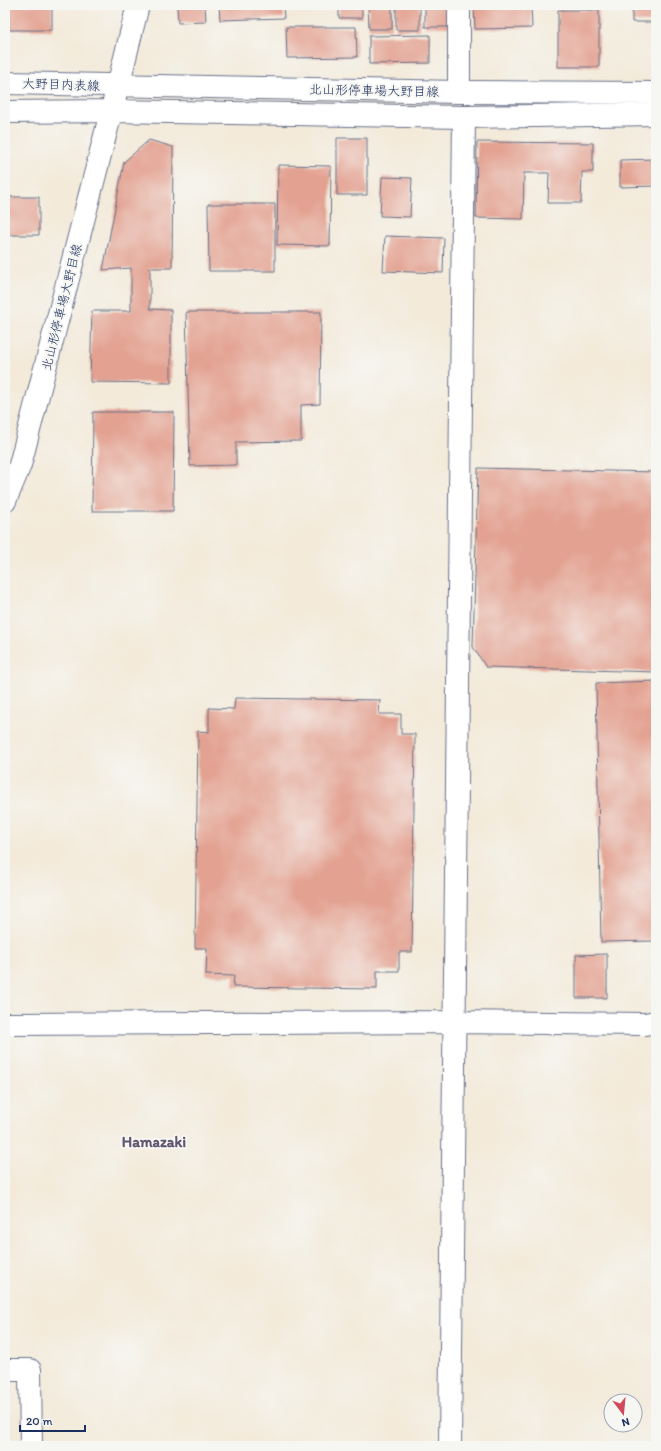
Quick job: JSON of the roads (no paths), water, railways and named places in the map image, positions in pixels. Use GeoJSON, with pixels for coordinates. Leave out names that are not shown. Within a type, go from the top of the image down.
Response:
{"type":"FeatureCollection","features":[{"type":"Feature","properties":{"kind":"main road"},"geometry":{"type":"LineString","coordinates":[[118,86],[138,5]]}},
{"type":"Feature","properties":{"kind":"main road"},"geometry":{"type":"LineString","coordinates":[[459,5],[459,92]]}},
{"type":"Feature","properties":{"kind":"main road","name":"大野目内表線"},"geometry":{"type":"LineString","coordinates":[[5,83],[118,86]]}},
{"type":"Feature","properties":{"kind":"main road","name":"北山形停車場大野目線"},"geometry":{"type":"LineString","coordinates":[[5,501],[20,465],[118,86],[459,92],[656,93]]}},
{"type":"Feature","properties":{"kind":"main road","name":"大野目内表線"},"geometry":{"type":"LineString","coordinates":[[5,112],[111,111]]}},
{"type":"Feature","properties":{"kind":"main road","name":"北山形停車場大野目線"},"geometry":{"type":"LineString","coordinates":[[111,111],[464,117],[656,114]]}},
{"type":"Feature","properties":{"kind":"main road"},"geometry":{"type":"LineString","coordinates":[[450,1446],[464,117]]}},
{"type":"Feature","properties":{"kind":"main road"},"geometry":{"type":"LineString","coordinates":[[5,1024],[454,1022],[645,1024],[656,1022]]}},
{"type":"Feature","properties":{"kind":"main road"},"geometry":{"type":"LineString","coordinates":[[5,1370],[30,1370],[31,1446]]}},
{"type":"Feature","properties":{"kind":"district","name":"Hamazaki"},"geometry":{"type":"Point","coordinates":[154,1142]}}]}
